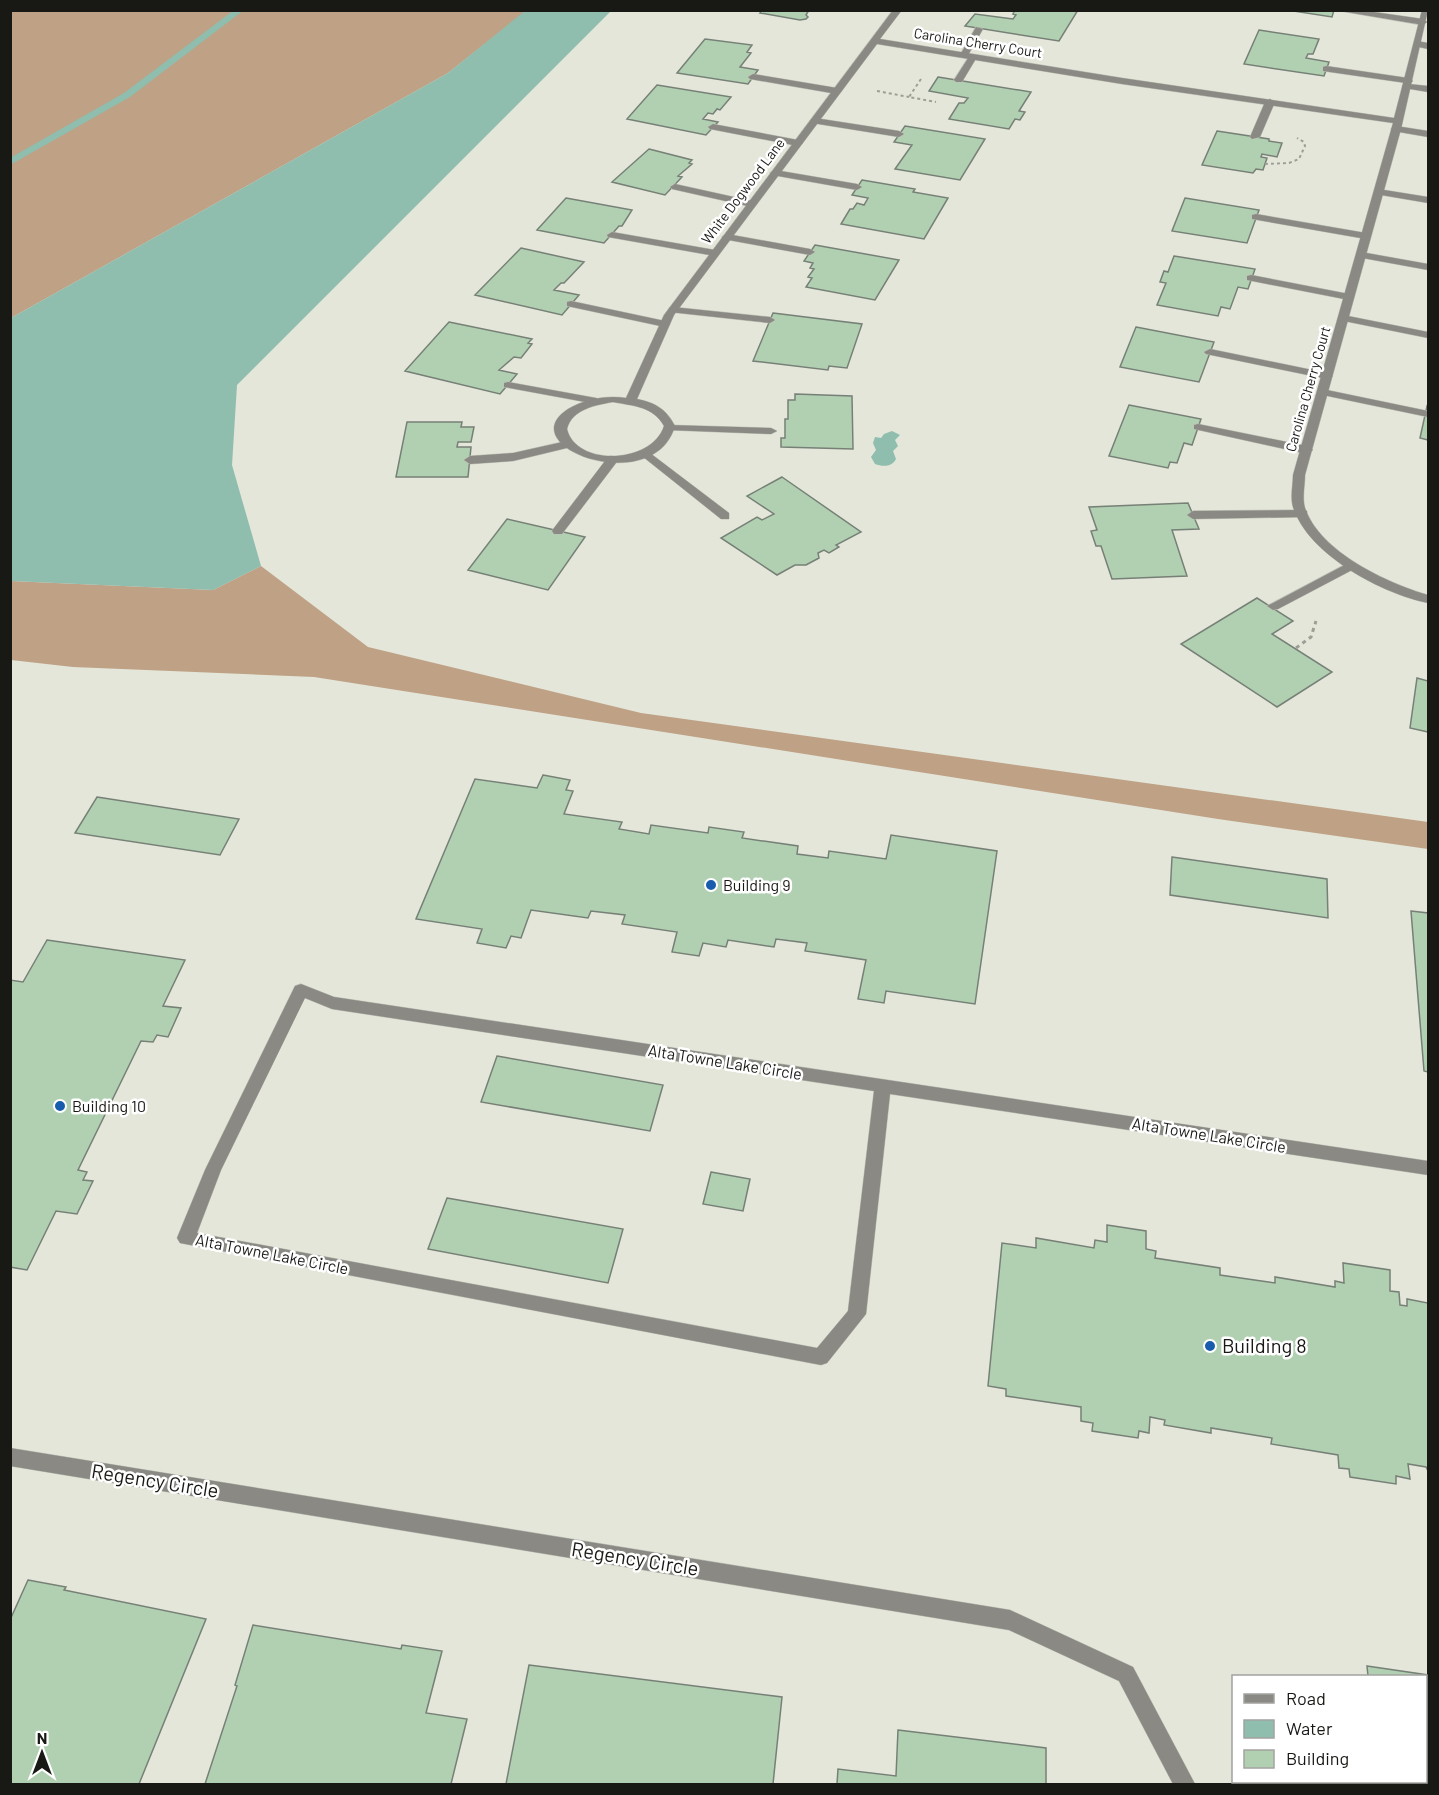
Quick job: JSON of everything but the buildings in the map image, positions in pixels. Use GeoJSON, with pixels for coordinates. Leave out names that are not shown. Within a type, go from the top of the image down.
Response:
{"type":"FeatureCollection","features":[{"type":"Feature","properties":{"kind":"street"},"geometry":{"type":"LineString","coordinates":[[1338,10],[1423,22]]}},
{"type":"Feature","properties":{"kind":"street","name":"Carolina Cherry Court"},"geometry":{"type":"LineString","coordinates":[[1426,10],[1423,22],[1423,45],[1408,84],[1299,475],[1298,507],[1316,535],[1350,566],[1410,595],[1428,599]]}},
{"type":"Feature","properties":{"kind":"street","name":"White Dogwood Lane"},"geometry":{"type":"LineString","coordinates":[[631,400],[673,310],[897,11]]}},
{"type":"Feature","properties":{"kind":"street"},"geometry":{"type":"LineString","coordinates":[[959,80],[979,29]]}},
{"type":"Feature","properties":{"kind":"street","name":"Carolina Cherry Court"},"geometry":{"type":"LineString","coordinates":[[874,41],[1270,102],[1397,125]]}},
{"type":"Feature","properties":{"kind":"street"},"geometry":{"type":"LineString","coordinates":[[1326,69],[1428,89]]}},
{"type":"Feature","properties":{"kind":"street"},"geometry":{"type":"LineString","coordinates":[[753,77],[837,91]]}},
{"type":"Feature","properties":{"kind":"street"},"geometry":{"type":"LineString","coordinates":[[1255,137],[1270,102]]}},
{"type":"Feature","properties":{"kind":"street"},"geometry":{"type":"LineString","coordinates":[[814,121],[899,134]]}},
{"type":"Feature","properties":{"kind":"street"},"geometry":{"type":"LineString","coordinates":[[1397,125],[1428,134]]}},
{"type":"Feature","properties":{"kind":"street"},"geometry":{"type":"LineString","coordinates":[[713,127],[798,143]]}},
{"type":"Feature","properties":{"kind":"street"},"geometry":{"type":"LineString","coordinates":[[775,174],[858,187]]}},
{"type":"Feature","properties":{"kind":"street"},"geometry":{"type":"LineString","coordinates":[[675,187],[752,204]]}},
{"type":"Feature","properties":{"kind":"street"},"geometry":{"type":"LineString","coordinates":[[1378,192],[1428,200]]}},
{"type":"Feature","properties":{"kind":"street"},"geometry":{"type":"LineString","coordinates":[[1256,218],[1366,236]]}},
{"type":"Feature","properties":{"kind":"street"},"geometry":{"type":"LineString","coordinates":[[612,234],[715,254]]}},
{"type":"Feature","properties":{"kind":"street"},"geometry":{"type":"LineString","coordinates":[[727,237],[810,252]]}},
{"type":"Feature","properties":{"kind":"street"},"geometry":{"type":"LineString","coordinates":[[1360,255],[1428,267]]}},
{"type":"Feature","properties":{"kind":"street"},"geometry":{"type":"LineString","coordinates":[[1251,278],[1349,297]]}},
{"type":"Feature","properties":{"kind":"street"},"geometry":{"type":"LineString","coordinates":[[571,304],[665,324]]}},
{"type":"Feature","properties":{"kind":"street"},"geometry":{"type":"LineString","coordinates":[[673,310],[770,320]]}},
{"type":"Feature","properties":{"kind":"street"},"geometry":{"type":"LineString","coordinates":[[1343,318],[1428,335]]}},
{"type":"Feature","properties":{"kind":"street"},"geometry":{"type":"LineString","coordinates":[[1210,352],[1327,376]]}},
{"type":"Feature","properties":{"kind":"street"},"geometry":{"type":"LineString","coordinates":[[508,385],[596,401]]}},
{"type":"Feature","properties":{"kind":"street"},"geometry":{"type":"LineString","coordinates":[[1322,392],[1426,414]]}},
{"type":"Feature","properties":{"kind":"street"},"geometry":{"type":"LineString","coordinates":[[631,400],[659,410],[667,419],[670,428],[667,438],[659,447],[629,459],[594,458],[579,453],[567,445],[561,435],[562,424],[568,415],[596,401],[631,400]]}},
{"type":"Feature","properties":{"kind":"street"},"geometry":{"type":"LineString","coordinates":[[1198,427],[1306,450]]}},
{"type":"Feature","properties":{"kind":"street"},"geometry":{"type":"LineString","coordinates":[[670,428],[771,431]]}},
{"type":"Feature","properties":{"kind":"street"},"geometry":{"type":"LineString","coordinates":[[470,460],[513,457],[567,445]]}},
{"type":"Feature","properties":{"kind":"street"},"geometry":{"type":"LineString","coordinates":[[646,454],[725,516]]}},
{"type":"Feature","properties":{"kind":"street"},"geometry":{"type":"LineString","coordinates":[[558,531],[612,460]]}},
{"type":"Feature","properties":{"kind":"street"},"geometry":{"type":"LineString","coordinates":[[1193,515],[1303,514]]}},
{"type":"Feature","properties":{"kind":"street"},"geometry":{"type":"LineString","coordinates":[[1274,606],[1350,566]]}},
{"type":"Feature","properties":{"kind":"street","name":"Alta Towne Lake Circle"},"geometry":{"type":"LineString","coordinates":[[883,1085],[857,1314],[821,1357],[186,1238],[213,1170],[301,990],[332,1003],[883,1085],[1428,1168]]}},
{"type":"Feature","properties":{"kind":"street","name":"Regency Circle"},"geometry":{"type":"LineString","coordinates":[[10,1458],[1010,1620],[1126,1674],[1184,1785]]}},
{"type":"Feature","properties":{"kind":"path"},"geometry":{"type":"LineString","coordinates":[[1007,10],[1014,12]]}},
{"type":"Feature","properties":{"kind":"shaded area"},"geometry":{"type":"Polygon","coordinates":[[[11,11],[526,11],[448,73],[11,318],[11,11]]]}},
{"type":"Feature","properties":{"kind":"shaded area"},"geometry":{"type":"Polygon","coordinates":[[[261,566],[368,647],[641,713],[1428,822],[1428,849],[1218,819],[314,677],[73,667],[11,660],[11,581],[213,590],[261,566]]]}},
{"type":"Feature","properties":{"kind":"water"},"geometry":{"type":"Polygon","coordinates":[[[526,10],[611,11],[237,385],[232,465],[261,566],[213,590],[11,581],[11,318],[448,73],[526,10]]]}},
{"type":"Feature","properties":{"kind":"water"},"geometry":{"type":"Polygon","coordinates":[[[892,431],[900,435],[895,440],[898,446],[893,451],[896,459],[887,466],[875,464],[871,457],[876,450],[873,443],[875,437],[881,438],[892,431]]]}},
{"type":"Feature","properties":{"kind":"waterway"},"geometry":{"type":"LineString","coordinates":[[10,162],[127,95],[240,10]]}},
{"type":"Feature","properties":{"kind":"place","name":"Building 9"},"geometry":{"type":"Point","coordinates":[711,885]}},
{"type":"Feature","properties":{"kind":"place","name":"Building 10"},"geometry":{"type":"Point","coordinates":[60,1106]}},
{"type":"Feature","properties":{"kind":"place","name":"Building 8"},"geometry":{"type":"Point","coordinates":[1210,1346]}}]}
